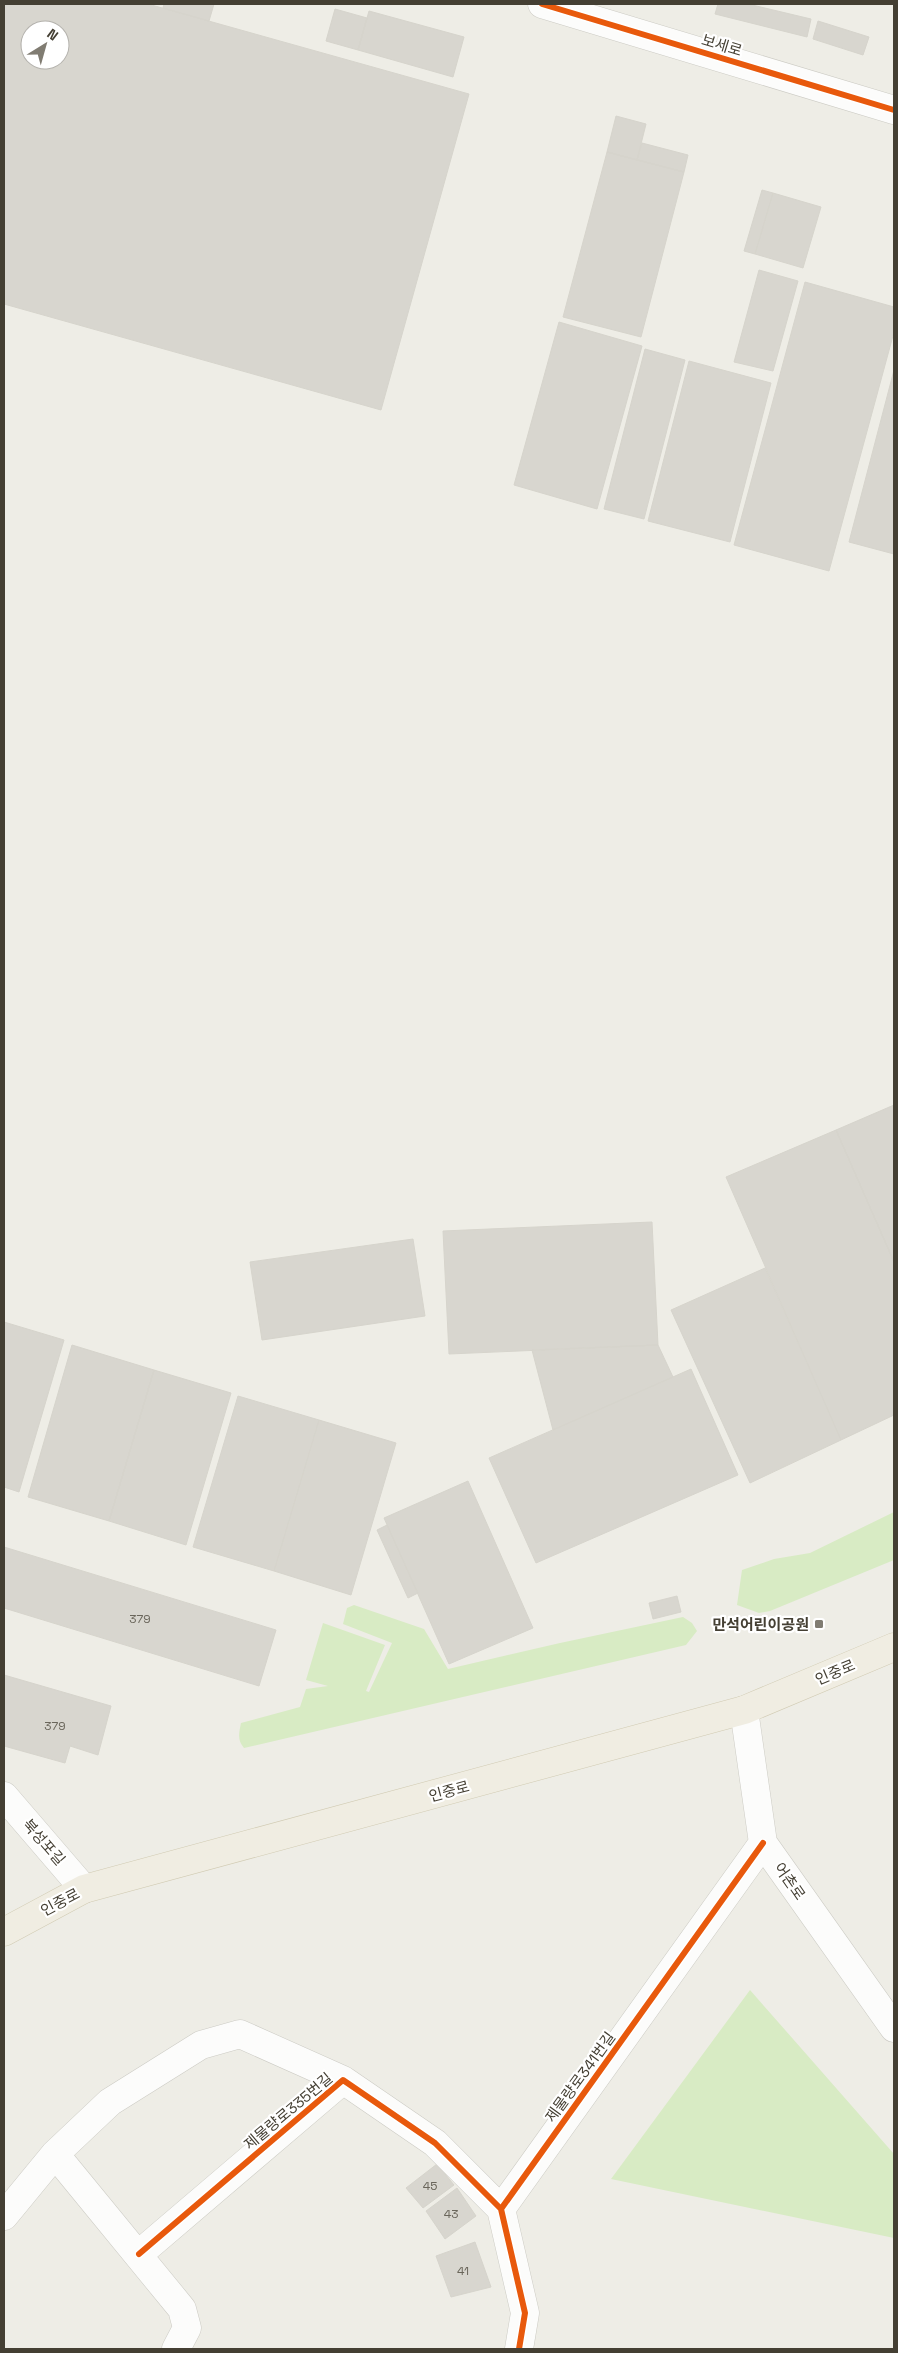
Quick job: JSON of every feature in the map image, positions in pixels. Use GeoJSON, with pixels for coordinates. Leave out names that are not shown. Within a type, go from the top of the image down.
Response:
{"type":"FeatureCollection","features":[{"type":"Feature","properties":{"kind":"main road","name":"인중로"},"geometry":{"type":"LineString","coordinates":[[4,1932],[84,1888],[744,1710],[894,1647]]}},
{"type":"Feature","properties":{"kind":"street","name":"보세로"},"geometry":{"type":"LineString","coordinates":[[542,4],[611,14],[894,110]]}},
{"type":"Feature","properties":{"kind":"street","name":"어촌로"},"geometry":{"type":"LineString","coordinates":[[744,1710],[763,1843],[894,2028]]}},
{"type":"Feature","properties":{"kind":"street","name":"북성포길"},"geometry":{"type":"LineString","coordinates":[[4,1796],[84,1888]]}},
{"type":"Feature","properties":{"kind":"street","name":"제물량로341번길"},"geometry":{"type":"LineString","coordinates":[[501,2209],[763,1843]]}},
{"type":"Feature","properties":{"kind":"street","name":"제물량로335번길"},"geometry":{"type":"LineString","coordinates":[[4,2216],[54,2154],[110,2102],[201,2046],[240,2034],[343,2080],[435,2143],[501,2209]]}},
{"type":"Feature","properties":{"kind":"street","name":"제물량로335번길"},"geometry":{"type":"LineString","coordinates":[[139,2254],[343,2080]]}},
{"type":"Feature","properties":{"kind":"street"},"geometry":{"type":"LineString","coordinates":[[54,2154],[139,2254],[182,2309],[187,2328],[176,2349]]}},
{"type":"Feature","properties":{"kind":"street"},"geometry":{"type":"LineString","coordinates":[[501,2209],[525,2313],[519,2349]]}},
{"type":"Feature","properties":{"kind":"green space"},"geometry":{"type":"Polygon","coordinates":[[[894,1512],[894,1560],[770,1611],[759,1613],[737,1605],[742,1570],[774,1559],[810,1553],[894,1512]]]}},
{"type":"Feature","properties":{"kind":"green space"},"geometry":{"type":"Polygon","coordinates":[[[354,1605],[424,1629],[448,1669],[683,1617],[692,1623],[697,1631],[686,1645],[244,1748],[239,1739],[241,1723],[300,1707],[306,1689],[328,1686],[306,1680],[323,1623],[385,1645],[366,1691],[369,1692],[392,1643],[343,1624],[347,1608],[354,1605]]]}},
{"type":"Feature","properties":{"kind":"green space"},"geometry":{"type":"Polygon","coordinates":[[[750,1990],[894,2154],[894,2238],[611,2179],[750,1990]]]}},
{"type":"Feature","properties":{"kind":"building"},"geometry":{"type":"Polygon","coordinates":[[[4,4],[148,4],[469,94],[381,410],[4,304],[4,4]]]}},
{"type":"Feature","properties":{"kind":"building"},"geometry":{"type":"Polygon","coordinates":[[[164,4],[214,4],[209,21],[163,8],[164,4]]]}},
{"type":"Feature","properties":{"kind":"building"},"geometry":{"type":"Polygon","coordinates":[[[718,4],[748,4],[811,19],[807,37],[715,14],[718,4]]]}},
{"type":"Feature","properties":{"kind":"building"},"geometry":{"type":"Polygon","coordinates":[[[335,9],[367,18],[358,50],[326,41],[335,9]]]}},
{"type":"Feature","properties":{"kind":"building"},"geometry":{"type":"Polygon","coordinates":[[[369,11],[464,37],[453,77],[358,50],[369,11]]]}},
{"type":"Feature","properties":{"kind":"building"},"geometry":{"type":"Polygon","coordinates":[[[818,21],[869,37],[863,55],[813,39],[818,21]]]}},
{"type":"Feature","properties":{"kind":"building"},"geometry":{"type":"Polygon","coordinates":[[[616,116],[646,124],[637,160],[607,152],[616,116]]]}},
{"type":"Feature","properties":{"kind":"building"},"geometry":{"type":"Polygon","coordinates":[[[642,143],[688,155],[684,172],[637,160],[642,143]]]}},
{"type":"Feature","properties":{"kind":"building"},"geometry":{"type":"Polygon","coordinates":[[[607,152],[684,172],[641,337],[563,317],[607,152]]]}},
{"type":"Feature","properties":{"kind":"building"},"geometry":{"type":"Polygon","coordinates":[[[762,190],[773,193],[755,254],[744,251],[762,190]]]}},
{"type":"Feature","properties":{"kind":"building"},"geometry":{"type":"Polygon","coordinates":[[[773,193],[821,207],[803,268],[755,254],[773,193]]]}},
{"type":"Feature","properties":{"kind":"building"},"geometry":{"type":"Polygon","coordinates":[[[759,270],[798,281],[773,371],[734,362],[759,270]]]}},
{"type":"Feature","properties":{"kind":"building"},"geometry":{"type":"Polygon","coordinates":[[[805,282],[894,307],[894,332],[829,571],[734,545],[805,282]]]}},
{"type":"Feature","properties":{"kind":"building"},"geometry":{"type":"Polygon","coordinates":[[[559,322],[642,346],[597,509],[514,485],[559,322]]]}},
{"type":"Feature","properties":{"kind":"building"},"geometry":{"type":"Polygon","coordinates":[[[645,349],[685,360],[644,519],[604,509],[645,349]]]}},
{"type":"Feature","properties":{"kind":"building"},"geometry":{"type":"Polygon","coordinates":[[[689,361],[771,383],[730,542],[648,521],[689,361]]]}},
{"type":"Feature","properties":{"kind":"building"},"geometry":{"type":"Polygon","coordinates":[[[894,370],[894,554],[849,542],[894,370]]]}},
{"type":"Feature","properties":{"kind":"building"},"geometry":{"type":"Polygon","coordinates":[[[894,1105],[894,1262],[836,1130],[894,1105]]]}},
{"type":"Feature","properties":{"kind":"building"},"geometry":{"type":"Polygon","coordinates":[[[836,1130],[894,1262],[894,1415],[841,1440],[726,1177],[836,1130]]]}},
{"type":"Feature","properties":{"kind":"building"},"geometry":{"type":"Polygon","coordinates":[[[652,1222],[658,1345],[449,1354],[443,1231],[652,1222]]]}},
{"type":"Feature","properties":{"kind":"building"},"geometry":{"type":"Polygon","coordinates":[[[413,1239],[425,1316],[262,1340],[250,1262],[413,1239]]]}},
{"type":"Feature","properties":{"kind":"building"},"geometry":{"type":"Polygon","coordinates":[[[765,1268],[841,1440],[750,1483],[671,1310],[765,1268]]]}},
{"type":"Feature","properties":{"kind":"building"},"geometry":{"type":"Polygon","coordinates":[[[4,1322],[64,1340],[19,1492],[4,1487],[4,1322]]]}},
{"type":"Feature","properties":{"kind":"building"},"geometry":{"type":"Polygon","coordinates":[[[72,1345],[154,1370],[109,1521],[28,1497],[72,1345]]]}},
{"type":"Feature","properties":{"kind":"building"},"geometry":{"type":"Polygon","coordinates":[[[658,1345],[673,1377],[553,1430],[532,1350],[658,1345]]]}},
{"type":"Feature","properties":{"kind":"building"},"geometry":{"type":"Polygon","coordinates":[[[691,1369],[738,1475],[536,1563],[489,1458],[691,1369]]]}},
{"type":"Feature","properties":{"kind":"building"},"geometry":{"type":"Polygon","coordinates":[[[154,1370],[231,1393],[186,1545],[109,1521],[154,1370]]]}},
{"type":"Feature","properties":{"kind":"building"},"geometry":{"type":"Polygon","coordinates":[[[238,1396],[319,1420],[274,1571],[193,1547],[238,1396]]]}},
{"type":"Feature","properties":{"kind":"building"},"geometry":{"type":"Polygon","coordinates":[[[319,1420],[396,1443],[351,1595],[274,1571],[319,1420]]]}},
{"type":"Feature","properties":{"kind":"building"},"geometry":{"type":"Polygon","coordinates":[[[468,1481],[533,1628],[449,1664],[384,1518],[468,1481]]]}},
{"type":"Feature","properties":{"kind":"building"},"geometry":{"type":"Polygon","coordinates":[[[387,1525],[418,1593],[408,1598],[377,1530],[387,1525]]]}},
{"type":"Feature","properties":{"kind":"building"},"geometry":{"type":"Polygon","coordinates":[[[4,1547],[276,1630],[259,1686],[4,1608],[4,1547]]]}},
{"type":"Feature","properties":{"kind":"building"},"geometry":{"type":"Polygon","coordinates":[[[677,1596],[681,1612],[653,1619],[649,1603],[677,1596]]]}},
{"type":"Feature","properties":{"kind":"building"},"geometry":{"type":"Polygon","coordinates":[[[4,1675],[111,1706],[98,1755],[70,1746],[65,1763],[4,1746],[4,1675]]]}},
{"type":"Feature","properties":{"kind":"building"},"geometry":{"type":"Polygon","coordinates":[[[437,2164],[454,2185],[423,2208],[406,2188],[437,2164]]]}},
{"type":"Feature","properties":{"kind":"building"},"geometry":{"type":"Polygon","coordinates":[[[457,2188],[476,2216],[445,2239],[426,2211],[457,2188]]]}},
{"type":"Feature","properties":{"kind":"building"},"geometry":{"type":"Polygon","coordinates":[[[475,2242],[491,2287],[451,2297],[436,2256],[475,2242]]]}},
{"type":"Feature","properties":{"kind":"cycle path"},"geometry":{"type":"LineString","coordinates":[[542,4],[894,110]]}},
{"type":"Feature","properties":{"kind":"cycle path"},"geometry":{"type":"LineString","coordinates":[[519,2349],[525,2313],[501,2209],[763,1843]]}},
{"type":"Feature","properties":{"kind":"cycle path"},"geometry":{"type":"LineString","coordinates":[[139,2254],[343,2080],[435,2143],[501,2209]]}},
{"type":"Feature","properties":{"kind":"place","name":"만석어린이공원"},"geometry":{"type":"Point","coordinates":[819,1624]}}]}
